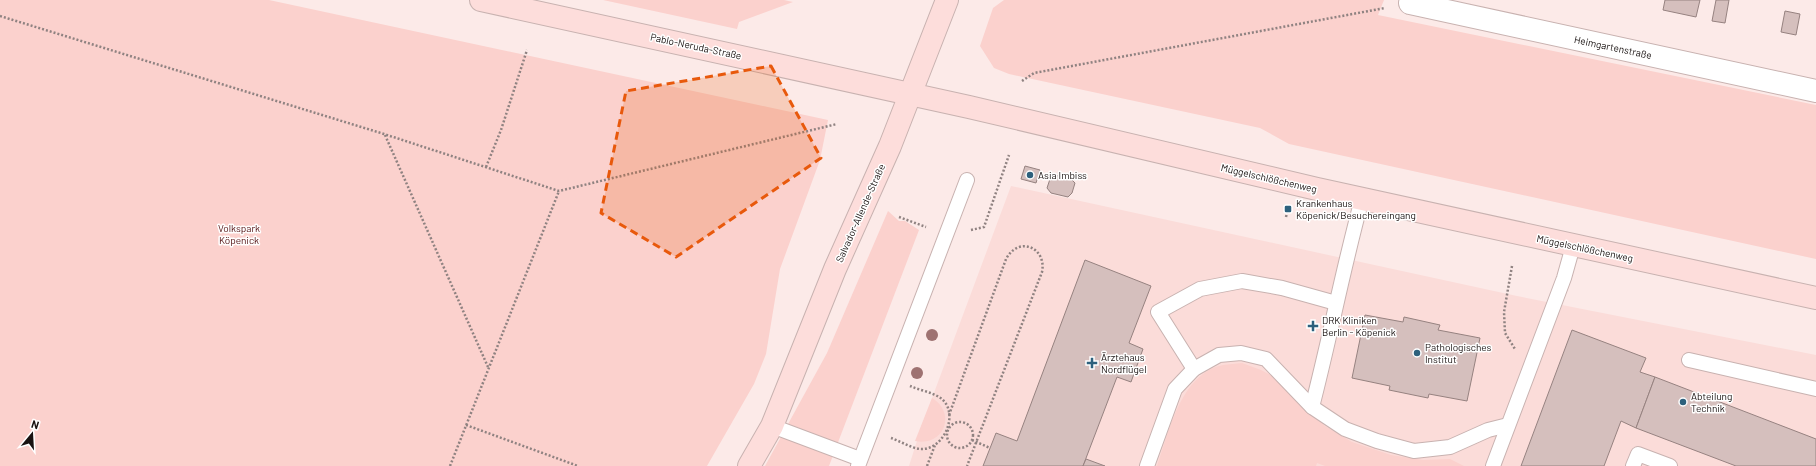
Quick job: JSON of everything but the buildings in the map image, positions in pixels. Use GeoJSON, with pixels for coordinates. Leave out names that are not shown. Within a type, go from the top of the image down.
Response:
{"type":"FeatureCollection","features":[{"type":"Feature","properties":{"kind":"street","name":"Pablo-Neruda-Straße"},"geometry":{"type":"LineString","coordinates":[[480,0],[911,94]]}},
{"type":"Feature","properties":{"kind":"street","name":"Salvador-Allende-Straße"},"geometry":{"type":"LineString","coordinates":[[749,466],[772,426],[835,269],[911,94],[947,0]]}},
{"type":"Feature","properties":{"kind":"street","name":"Heimgartenstraße"},"geometry":{"type":"LineString","coordinates":[[1410,2],[1816,91]]}},
{"type":"Feature","properties":{"kind":"street","name":"Müggelschlößchenweg"},"geometry":{"type":"LineString","coordinates":[[911,94],[1362,199],[1816,298]]}},
{"type":"Feature","properties":{"kind":"lane"},"geometry":{"type":"LineString","coordinates":[[772,426],[859,463],[967,180]]}},
{"type":"Feature","properties":{"kind":"lane"},"geometry":{"type":"LineString","coordinates":[[1312,407],[1329,340],[1343,270],[1362,199]]}},
{"type":"Feature","properties":{"kind":"lane"},"geometry":{"type":"LineString","coordinates":[[1493,466],[1564,278],[1573,246]]}},
{"type":"Feature","properties":{"kind":"lane"},"geometry":{"type":"LineString","coordinates":[[1194,369],[1158,312],[1200,289],[1242,281],[1282,288],[1336,303]]}},
{"type":"Feature","properties":{"kind":"lane"},"geometry":{"type":"LineString","coordinates":[[1147,466],[1175,389],[1194,369],[1219,355],[1241,353],[1266,359],[1312,407],[1345,430],[1377,441],[1414,451],[1450,448],[1488,430],[1508,425]]}},
{"type":"Feature","properties":{"kind":"lane"},"geometry":{"type":"LineString","coordinates":[[1689,360],[1816,390]]}},
{"type":"Feature","properties":{"kind":"lane"},"geometry":{"type":"LineString","coordinates":[[1633,466],[1638,454],[1670,466]]}},
{"type":"Feature","properties":{"kind":"path"},"geometry":{"type":"LineString","coordinates":[[1022,81],[1034,73],[1410,2]]}},
{"type":"Feature","properties":{"kind":"path"},"geometry":{"type":"LineString","coordinates":[[0,16],[384,134],[559,191],[837,124]]}},
{"type":"Feature","properties":{"kind":"path"},"geometry":{"type":"LineString","coordinates":[[486,167],[501,130],[527,50]]}},
{"type":"Feature","properties":{"kind":"path"},"geometry":{"type":"LineString","coordinates":[[384,134],[488,367]]}},
{"type":"Feature","properties":{"kind":"path"},"geometry":{"type":"LineString","coordinates":[[899,217],[946,234],[984,227],[1009,155]]}},
{"type":"Feature","properties":{"kind":"path"},"geometry":{"type":"LineString","coordinates":[[450,466],[559,191]]}},
{"type":"Feature","properties":{"kind":"path"},"geometry":{"type":"LineString","coordinates":[[1286,217],[1288,209]]}},
{"type":"Feature","properties":{"kind":"path"},"geometry":{"type":"LineString","coordinates":[[871,431],[920,449],[935,444],[942,439],[948,428],[955,422],[964,422],[971,428],[973,436],[970,444],[963,448],[952,446],[946,436],[948,428],[949,415],[1006,259],[1014,248],[1020,245],[1030,247],[1043,261],[1042,272],[967,466]]}},
{"type":"Feature","properties":{"kind":"path"},"geometry":{"type":"LineString","coordinates":[[1512,266],[1504,312],[1504,333],[1514,348],[1531,364]]}},
{"type":"Feature","properties":{"kind":"path"},"geometry":{"type":"LineString","coordinates":[[891,379],[940,397],[946,405],[949,415]]}},
{"type":"Feature","properties":{"kind":"path"},"geometry":{"type":"LineString","coordinates":[[466,425],[578,466]]}},
{"type":"Feature","properties":{"kind":"path"},"geometry":{"type":"LineString","coordinates":[[972,440],[990,448]]}},
{"type":"Feature","properties":{"kind":"path"},"geometry":{"type":"LineString","coordinates":[[927,466],[935,444]]}},
{"type":"Feature","properties":{"kind":"highlighted area"},"geometry":{"type":"Polygon","coordinates":[[[771,66],[821,158],[676,257],[601,213],[626,91],[771,66]]]}},
{"type":"Feature","properties":{"kind":"shaded area","name":"DRK Kliniken Berlin - Köpenick"},"geometry":{"type":"Polygon","coordinates":[[[1011,186],[1517,296],[1816,355],[1816,466],[909,466],[922,425],[1011,186]]]}},
{"type":"Feature","properties":{"kind":"green space","name":"Volkspark Köpenick"},"geometry":{"type":"Polygon","coordinates":[[[0,0],[269,0],[828,120],[820,160],[780,269],[766,354],[754,384],[707,466],[0,466],[0,0]]]}},
{"type":"Feature","properties":{"kind":"green space"},"geometry":{"type":"Polygon","coordinates":[[[603,0],[784,0],[793,2],[739,22],[737,29],[603,0]]]}},
{"type":"Feature","properties":{"kind":"green space"},"geometry":{"type":"Polygon","coordinates":[[[1004,0],[1384,0],[1378,15],[1816,105],[1816,259],[1289,144],[1260,128],[1009,74],[994,68],[980,46],[993,8],[1004,0]]]}},
{"type":"Feature","properties":{"kind":"green space"},"geometry":{"type":"Polygon","coordinates":[[[888,211],[899,221],[905,221],[919,230],[829,466],[765,466],[827,353],[888,211]]]}},
{"type":"Feature","properties":{"kind":"green space"},"geometry":{"type":"Polygon","coordinates":[[[1242,363],[1261,370],[1278,379],[1325,426],[1352,442],[1391,455],[1423,460],[1450,459],[1464,466],[1325,466],[1317,463],[1316,466],[1157,466],[1172,421],[1187,392],[1197,379],[1209,370],[1223,365],[1242,363]]]}},
{"type":"Feature","properties":{"kind":"green space"},"geometry":{"type":"Polygon","coordinates":[[[932,398],[940,404],[944,412],[944,427],[940,434],[933,439],[915,441],[932,398]]]}},
{"type":"Feature","properties":{"kind":"place","name":"Asia Imbiss"},"geometry":{"type":"Point","coordinates":[1030,175]}},
{"type":"Feature","properties":{"kind":"place","name":"Krankenhaus Köpenick/Besuchereingang"},"geometry":{"type":"Point","coordinates":[1288,209]}},
{"type":"Feature","properties":{"kind":"place","name":"DRK Kliniken Berlin - Köpenick"},"geometry":{"type":"Point","coordinates":[1313,326]}},
{"type":"Feature","properties":{"kind":"place","name":"Pathologisches Institut"},"geometry":{"type":"Point","coordinates":[1417,353]}},
{"type":"Feature","properties":{"kind":"place","name":"Ärztehaus Nordflügel"},"geometry":{"type":"Point","coordinates":[1092,363]}},
{"type":"Feature","properties":{"kind":"place","name":"Abteilung Technik"},"geometry":{"type":"Point","coordinates":[1683,402]}}]}
